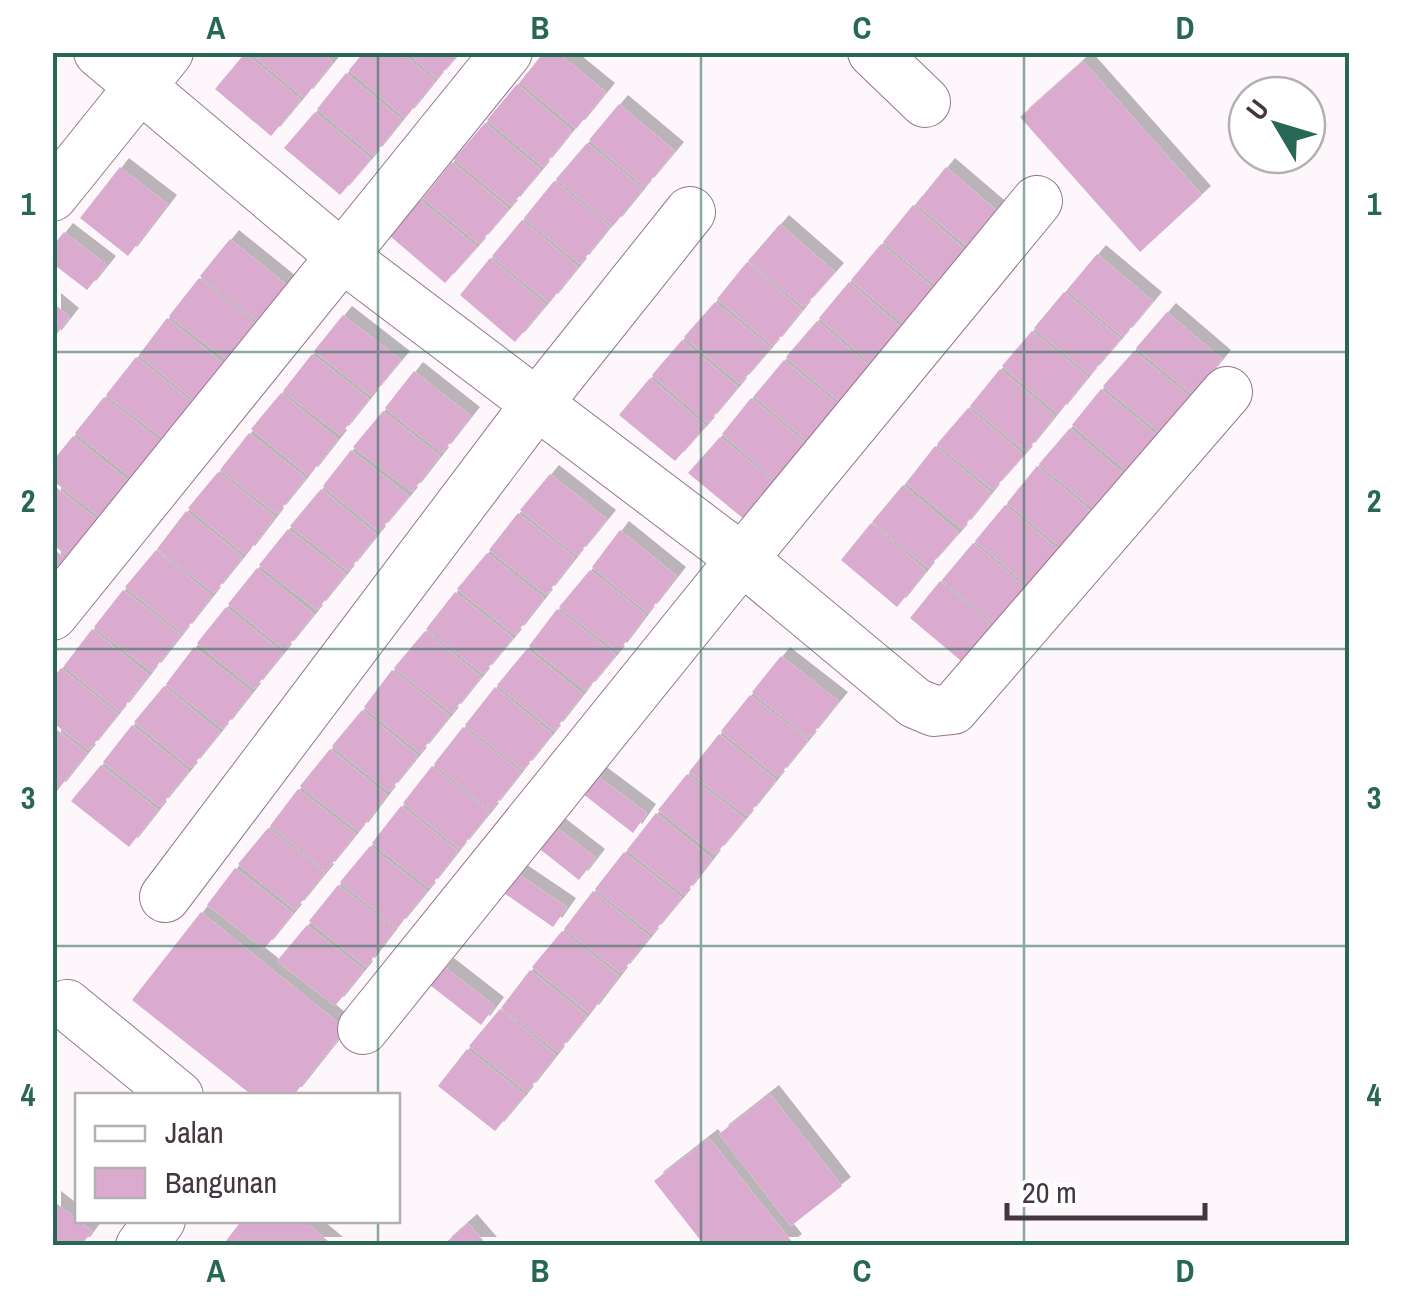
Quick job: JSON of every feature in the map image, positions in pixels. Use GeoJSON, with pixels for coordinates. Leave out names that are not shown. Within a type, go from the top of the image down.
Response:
{"type":"FeatureCollection","features":[{"type":"Feature","properties":{"kind":"street"},"geometry":{"type":"LineString","coordinates":[[100,52],[154,69],[343,257],[742,559],[916,703],[934,710],[953,709],[1227,392]]}},
{"type":"Feature","properties":{"kind":"street"},"geometry":{"type":"LineString","coordinates":[[52,616],[507,52]]}},
{"type":"Feature","properties":{"kind":"street"},"geometry":{"type":"LineString","coordinates":[[873,52],[925,102]]}},
{"type":"Feature","properties":{"kind":"street"},"geometry":{"type":"LineString","coordinates":[[52,196],[154,69]]}},
{"type":"Feature","properties":{"kind":"street"},"geometry":{"type":"LineString","coordinates":[[363,1029],[742,559],[1038,201]]}},
{"type":"Feature","properties":{"kind":"street"},"geometry":{"type":"LineString","coordinates":[[164,897],[536,405],[690,212]]}},
{"type":"Feature","properties":{"kind":"street"},"geometry":{"type":"LineString","coordinates":[[67,1006],[174,1093]]}},
{"type":"Feature","properties":{"kind":"street"},"geometry":{"type":"LineString","coordinates":[[141,1246],[158,1223]]}},
{"type":"Feature","properties":{"kind":"building"},"geometry":{"type":"Polygon","coordinates":[[[249,52],[322,52],[333,62],[304,98],[249,52]]]}},
{"type":"Feature","properties":{"kind":"building"},"geometry":{"type":"Polygon","coordinates":[[[364,52],[401,52],[435,81],[405,118],[349,70],[364,52]]]}},
{"type":"Feature","properties":{"kind":"building"},"geometry":{"type":"Polygon","coordinates":[[[406,52],[460,52],[437,79],[406,52]]]}},
{"type":"Feature","properties":{"kind":"building"},"geometry":{"type":"Polygon","coordinates":[[[544,52],[557,52],[606,92],[576,129],[520,82],[544,52]]]}},
{"type":"Feature","properties":{"kind":"building"},"geometry":{"type":"Polygon","coordinates":[[[245,53],[301,100],[271,136],[215,89],[245,53]]]}},
{"type":"Feature","properties":{"kind":"building"},"geometry":{"type":"Polygon","coordinates":[[[1083,61],[1202,195],[1140,252],[1020,117],[1083,61]]]}},
{"type":"Feature","properties":{"kind":"building"},"geometry":{"type":"Polygon","coordinates":[[[346,73],[402,120],[373,156],[317,109],[346,73]]]}},
{"type":"Feature","properties":{"kind":"building"},"geometry":{"type":"Polygon","coordinates":[[[517,84],[572,131],[543,167],[487,120],[517,84]]]}},
{"type":"Feature","properties":{"kind":"building"},"geometry":{"type":"Polygon","coordinates":[[[619,104],[675,151],[645,187],[589,140],[619,104]]]}},
{"type":"Feature","properties":{"kind":"building"},"geometry":{"type":"Polygon","coordinates":[[[315,112],[371,159],[340,195],[284,148],[315,112]]]}},
{"type":"Feature","properties":{"kind":"building"},"geometry":{"type":"Polygon","coordinates":[[[485,123],[541,170],[511,206],[454,159],[485,123]]]}},
{"type":"Feature","properties":{"kind":"building"},"geometry":{"type":"Polygon","coordinates":[[[587,143],[643,189],[613,226],[556,179],[587,143]]]}},
{"type":"Feature","properties":{"kind":"building"},"geometry":{"type":"Polygon","coordinates":[[[452,162],[509,209],[479,244],[423,198],[452,162]]]}},
{"type":"Feature","properties":{"kind":"building"},"geometry":{"type":"Polygon","coordinates":[[[120,167],[168,204],[128,256],[80,218],[120,167]]]}},
{"type":"Feature","properties":{"kind":"building"},"geometry":{"type":"Polygon","coordinates":[[[946,167],[1001,214],[972,250],[916,204],[946,167]]]}},
{"type":"Feature","properties":{"kind":"building"},"geometry":{"type":"Polygon","coordinates":[[[554,181],[610,227],[580,264],[524,218],[554,181]]]}},
{"type":"Feature","properties":{"kind":"building"},"geometry":{"type":"Polygon","coordinates":[[[420,200],[477,247],[445,283],[390,236],[420,200]]]}},
{"type":"Feature","properties":{"kind":"building"},"geometry":{"type":"Polygon","coordinates":[[[913,205],[969,253],[939,288],[883,242],[913,205]]]}},
{"type":"Feature","properties":{"kind":"building"},"geometry":{"type":"Polygon","coordinates":[[[522,220],[578,267],[549,303],[492,256],[522,220]]]}},
{"type":"Feature","properties":{"kind":"building"},"geometry":{"type":"Polygon","coordinates":[[[780,224],[835,272],[804,307],[748,261],[780,224]]]}},
{"type":"Feature","properties":{"kind":"building"},"geometry":{"type":"Polygon","coordinates":[[[64,232],[107,265],[87,290],[52,263],[52,247],[64,232]]]}},
{"type":"Feature","properties":{"kind":"building"},"geometry":{"type":"Polygon","coordinates":[[[230,239],[287,285],[258,322],[200,276],[230,239]]]}},
{"type":"Feature","properties":{"kind":"building"},"geometry":{"type":"Polygon","coordinates":[[[881,244],[937,291],[907,327],[851,280],[881,244]]]}},
{"type":"Feature","properties":{"kind":"building"},"geometry":{"type":"Polygon","coordinates":[[[1097,254],[1153,301],[1123,337],[1067,290],[1097,254]]]}},
{"type":"Feature","properties":{"kind":"building"},"geometry":{"type":"Polygon","coordinates":[[[490,258],[546,305],[515,342],[460,295],[490,258]]]}},
{"type":"Feature","properties":{"kind":"building"},"geometry":{"type":"Polygon","coordinates":[[[747,262],[802,310],[773,346],[717,299],[747,262]]]}},
{"type":"Feature","properties":{"kind":"building"},"geometry":{"type":"Polygon","coordinates":[[[199,278],[256,324],[227,360],[169,316],[199,278]]]}},
{"type":"Feature","properties":{"kind":"building"},"geometry":{"type":"Polygon","coordinates":[[[849,282],[904,330],[874,366],[819,318],[849,282]]]}},
{"type":"Feature","properties":{"kind":"building"},"geometry":{"type":"Polygon","coordinates":[[[1064,292],[1121,339],[1090,375],[1034,328],[1064,292]]]}},
{"type":"Feature","properties":{"kind":"building"},"geometry":{"type":"Polygon","coordinates":[[[52,302],[70,317],[52,340],[52,302]]]}},
{"type":"Feature","properties":{"kind":"building"},"geometry":{"type":"Polygon","coordinates":[[[715,302],[771,348],[740,384],[684,337],[715,302]]]}},
{"type":"Feature","properties":{"kind":"building"},"geometry":{"type":"Polygon","coordinates":[[[1167,312],[1222,359],[1193,395],[1136,348],[1167,312]]]}},
{"type":"Feature","properties":{"kind":"building"},"geometry":{"type":"Polygon","coordinates":[[[343,315],[401,360],[371,396],[314,351],[343,315]]]}},
{"type":"Feature","properties":{"kind":"building"},"geometry":{"type":"Polygon","coordinates":[[[167,318],[224,364],[195,401],[139,355],[167,318]]]}},
{"type":"Feature","properties":{"kind":"building"},"geometry":{"type":"Polygon","coordinates":[[[817,321],[872,368],[842,404],[786,357],[817,321]]]}},
{"type":"Feature","properties":{"kind":"building"},"geometry":{"type":"Polygon","coordinates":[[[1032,331],[1088,377],[1058,414],[1002,366],[1032,331]]]}},
{"type":"Feature","properties":{"kind":"building"},"geometry":{"type":"Polygon","coordinates":[[[682,340],[738,387],[708,423],[652,375],[682,340]]]}},
{"type":"Feature","properties":{"kind":"building"},"geometry":{"type":"Polygon","coordinates":[[[1134,351],[1190,397],[1160,433],[1103,386],[1134,351]]]}},
{"type":"Feature","properties":{"kind":"building"},"geometry":{"type":"Polygon","coordinates":[[[312,354],[369,399],[340,435],[283,391],[312,354]]]}},
{"type":"Feature","properties":{"kind":"building"},"geometry":{"type":"Polygon","coordinates":[[[136,357],[193,403],[164,439],[106,395],[136,357]]]}},
{"type":"Feature","properties":{"kind":"building"},"geometry":{"type":"Polygon","coordinates":[[[784,360],[840,406],[810,443],[754,396],[784,360]]]}},
{"type":"Feature","properties":{"kind":"building"},"geometry":{"type":"Polygon","coordinates":[[[1000,369],[1055,416],[1026,452],[970,406],[1000,369]]]}},
{"type":"Feature","properties":{"kind":"building"},"geometry":{"type":"Polygon","coordinates":[[[414,371],[471,416],[442,453],[385,408],[414,371]]]}},
{"type":"Feature","properties":{"kind":"building"},"geometry":{"type":"Polygon","coordinates":[[[650,378],[706,426],[675,461],[619,415],[650,378]]]}},
{"type":"Feature","properties":{"kind":"building"},"geometry":{"type":"Polygon","coordinates":[[[1101,389],[1158,436],[1128,472],[1072,425],[1101,389]]]}},
{"type":"Feature","properties":{"kind":"building"},"geometry":{"type":"Polygon","coordinates":[[[281,393],[338,439],[309,476],[251,429],[281,393]]]}},
{"type":"Feature","properties":{"kind":"building"},"geometry":{"type":"Polygon","coordinates":[[[104,397],[162,442],[133,479],[75,433],[104,397]]]}},
{"type":"Feature","properties":{"kind":"building"},"geometry":{"type":"Polygon","coordinates":[[[751,398],[808,445],[777,481],[722,434],[751,398]]]}},
{"type":"Feature","properties":{"kind":"building"},"geometry":{"type":"Polygon","coordinates":[[[968,408],[1024,455],[993,490],[937,444],[968,408]]]}},
{"type":"Feature","properties":{"kind":"building"},"geometry":{"type":"Polygon","coordinates":[[[383,411],[440,456],[412,492],[353,447],[383,411]]]}},
{"type":"Feature","properties":{"kind":"building"},"geometry":{"type":"Polygon","coordinates":[[[1070,428],[1125,475],[1096,511],[1039,464],[1070,428]]]}},
{"type":"Feature","properties":{"kind":"building"},"geometry":{"type":"Polygon","coordinates":[[[249,433],[306,478],[277,514],[220,470],[249,433]]]}},
{"type":"Feature","properties":{"kind":"building"},"geometry":{"type":"Polygon","coordinates":[[[73,436],[130,482],[101,518],[52,480],[52,462],[73,436]]]}},
{"type":"Feature","properties":{"kind":"building"},"geometry":{"type":"Polygon","coordinates":[[[720,437],[776,483],[745,520],[688,473],[720,437]]]}},
{"type":"Feature","properties":{"kind":"building"},"geometry":{"type":"Polygon","coordinates":[[[935,446],[991,493],[962,529],[906,483],[935,446]]]}},
{"type":"Feature","properties":{"kind":"building"},"geometry":{"type":"Polygon","coordinates":[[[351,450],[409,496],[379,532],[323,486],[351,450]]]}},
{"type":"Feature","properties":{"kind":"building"},"geometry":{"type":"Polygon","coordinates":[[[1037,466],[1093,513],[1063,549],[1007,503],[1037,466]]]}},
{"type":"Feature","properties":{"kind":"building"},"geometry":{"type":"Polygon","coordinates":[[[218,472],[275,517],[246,555],[188,508],[218,472]]]}},
{"type":"Feature","properties":{"kind":"building"},"geometry":{"type":"Polygon","coordinates":[[[550,474],[607,519],[577,556],[520,510],[550,474]]]}},
{"type":"Feature","properties":{"kind":"building"},"geometry":{"type":"Polygon","coordinates":[[[52,484],[99,521],[70,558],[52,544],[52,484]]]}},
{"type":"Feature","properties":{"kind":"building"},"geometry":{"type":"Polygon","coordinates":[[[903,485],[959,533],[928,568],[872,522],[903,485]]]}},
{"type":"Feature","properties":{"kind":"building"},"geometry":{"type":"Polygon","coordinates":[[[321,489],[377,535],[348,571],[290,526],[321,489]]]}},
{"type":"Feature","properties":{"kind":"building"},"geometry":{"type":"Polygon","coordinates":[[[1005,505],[1061,552],[1031,588],[975,541],[1005,505]]]}},
{"type":"Feature","properties":{"kind":"building"},"geometry":{"type":"Polygon","coordinates":[[[186,511],[243,557],[214,593],[157,549],[186,511]]]}},
{"type":"Feature","properties":{"kind":"building"},"geometry":{"type":"Polygon","coordinates":[[[518,513],[575,558],[546,595],[489,550],[518,513]]]}},
{"type":"Feature","properties":{"kind":"building"},"geometry":{"type":"Polygon","coordinates":[[[871,523],[926,571],[897,607],[841,560],[871,523]]]}},
{"type":"Feature","properties":{"kind":"building"},"geometry":{"type":"Polygon","coordinates":[[[288,529],[346,574],[317,610],[259,565],[288,529]]]}},
{"type":"Feature","properties":{"kind":"building"},"geometry":{"type":"Polygon","coordinates":[[[620,530],[677,576],[648,613],[592,567],[620,530]]]}},
{"type":"Feature","properties":{"kind":"building"},"geometry":{"type":"Polygon","coordinates":[[[973,543],[1029,590],[998,627],[942,580],[973,543]]]}},
{"type":"Feature","properties":{"kind":"building"},"geometry":{"type":"Polygon","coordinates":[[[52,548],[68,560],[52,580],[52,548]]]}},
{"type":"Feature","properties":{"kind":"building"},"geometry":{"type":"Polygon","coordinates":[[[156,550],[212,596],[183,633],[125,587],[156,550]]]}},
{"type":"Feature","properties":{"kind":"building"},"geometry":{"type":"Polygon","coordinates":[[[487,553],[544,598],[515,635],[457,589],[487,553]]]}},
{"type":"Feature","properties":{"kind":"building"},"geometry":{"type":"Polygon","coordinates":[[[257,568],[314,614],[285,650],[228,604],[257,568]]]}},
{"type":"Feature","properties":{"kind":"building"},"geometry":{"type":"Polygon","coordinates":[[[590,570],[646,615],[618,652],[559,607],[590,570]]]}},
{"type":"Feature","properties":{"kind":"building"},"geometry":{"type":"Polygon","coordinates":[[[940,581],[996,629],[966,665],[910,618],[940,581]]]}},
{"type":"Feature","properties":{"kind":"building"},"geometry":{"type":"Polygon","coordinates":[[[123,590],[181,635],[152,672],[94,627],[123,590]]]}},
{"type":"Feature","properties":{"kind":"building"},"geometry":{"type":"Polygon","coordinates":[[[455,592],[513,638],[483,674],[426,629],[455,592]]]}},
{"type":"Feature","properties":{"kind":"building"},"geometry":{"type":"Polygon","coordinates":[[[226,607],[283,653],[254,689],[197,643],[226,607]]]}},
{"type":"Feature","properties":{"kind":"building"},"geometry":{"type":"Polygon","coordinates":[[[557,609],[616,655],[586,691],[529,646],[557,609]]]}},
{"type":"Feature","properties":{"kind":"building"},"geometry":{"type":"Polygon","coordinates":[[[92,629],[149,675],[120,712],[64,666],[92,629]]]}},
{"type":"Feature","properties":{"kind":"building"},"geometry":{"type":"Polygon","coordinates":[[[425,631],[481,677],[452,713],[394,668],[425,631]]]}},
{"type":"Feature","properties":{"kind":"building"},"geometry":{"type":"Polygon","coordinates":[[[194,647],[252,692],[223,729],[166,684],[194,647]]]}},
{"type":"Feature","properties":{"kind":"building"},"geometry":{"type":"Polygon","coordinates":[[[527,649],[583,694],[554,731],[497,685],[527,649]]]}},
{"type":"Feature","properties":{"kind":"building"},"geometry":{"type":"Polygon","coordinates":[[[781,656],[839,701],[809,738],[752,692],[781,656]]]}},
{"type":"Feature","properties":{"kind":"building"},"geometry":{"type":"Polygon","coordinates":[[[61,668],[118,714],[89,750],[52,722],[52,679],[61,668]]]}},
{"type":"Feature","properties":{"kind":"building"},"geometry":{"type":"Polygon","coordinates":[[[392,670],[450,716],[420,753],[364,707],[392,670]]]}},
{"type":"Feature","properties":{"kind":"building"},"geometry":{"type":"Polygon","coordinates":[[[164,686],[220,732],[191,768],[134,722],[164,686]]]}},
{"type":"Feature","properties":{"kind":"building"},"geometry":{"type":"Polygon","coordinates":[[[495,687],[552,734],[523,770],[465,725],[495,687]]]}},
{"type":"Feature","properties":{"kind":"building"},"geometry":{"type":"Polygon","coordinates":[[[750,695],[808,740],[778,777],[721,731],[750,695]]]}},
{"type":"Feature","properties":{"kind":"building"},"geometry":{"type":"Polygon","coordinates":[[[362,710],[418,756],[389,792],[332,746],[362,710]]]}},
{"type":"Feature","properties":{"kind":"building"},"geometry":{"type":"Polygon","coordinates":[[[132,725],[189,771],[160,807],[103,762],[132,725]]]}},
{"type":"Feature","properties":{"kind":"building"},"geometry":{"type":"Polygon","coordinates":[[[52,726],[87,753],[57,791],[52,787],[52,726]]]}},
{"type":"Feature","properties":{"kind":"building"},"geometry":{"type":"Polygon","coordinates":[[[463,727],[521,772],[491,810],[434,764],[463,727]]]}},
{"type":"Feature","properties":{"kind":"building"},"geometry":{"type":"Polygon","coordinates":[[[719,734],[776,780],[747,816],[689,772],[719,734]]]}},
{"type":"Feature","properties":{"kind":"building"},"geometry":{"type":"Polygon","coordinates":[[[330,749],[387,795],[359,832],[300,786],[330,749]]]}},
{"type":"Feature","properties":{"kind":"building"},"geometry":{"type":"Polygon","coordinates":[[[101,765],[158,810],[129,847],[71,801],[101,765]]]}},
{"type":"Feature","properties":{"kind":"building"},"geometry":{"type":"Polygon","coordinates":[[[583,765],[647,813],[633,833],[569,783],[583,765]]]}},
{"type":"Feature","properties":{"kind":"building"},"geometry":{"type":"Polygon","coordinates":[[[432,766],[490,812],[460,849],[403,803],[432,766]]]}},
{"type":"Feature","properties":{"kind":"building"},"geometry":{"type":"Polygon","coordinates":[[[687,774],[745,819],[715,855],[658,810],[687,774]]]}},
{"type":"Feature","properties":{"kind":"building"},"geometry":{"type":"Polygon","coordinates":[[[298,789],[356,834],[326,871],[270,826],[298,789]]]}},
{"type":"Feature","properties":{"kind":"building"},"geometry":{"type":"Polygon","coordinates":[[[401,806],[458,851],[429,888],[372,843],[401,806]]]}},
{"type":"Feature","properties":{"kind":"building"},"geometry":{"type":"Polygon","coordinates":[[[656,813],[712,859],[684,895],[627,850],[656,813]]]}},
{"type":"Feature","properties":{"kind":"building"},"geometry":{"type":"Polygon","coordinates":[[[543,817],[596,858],[579,880],[527,839],[543,817]]]}},
{"type":"Feature","properties":{"kind":"building"},"geometry":{"type":"Polygon","coordinates":[[[268,828],[325,873],[295,910],[238,864],[268,828]]]}},
{"type":"Feature","properties":{"kind":"building"},"geometry":{"type":"Polygon","coordinates":[[[370,846],[427,891],[397,928],[340,882],[370,846]]]}},
{"type":"Feature","properties":{"kind":"building"},"geometry":{"type":"Polygon","coordinates":[[[624,852],[682,898],[652,934],[595,889],[624,852]]]}},
{"type":"Feature","properties":{"kind":"building"},"geometry":{"type":"Polygon","coordinates":[[[505,865],[567,907],[553,927],[491,884],[505,865]]]}},
{"type":"Feature","properties":{"kind":"building"},"geometry":{"type":"Polygon","coordinates":[[[235,868],[293,913],[264,949],[207,905],[235,868]]]}},
{"type":"Feature","properties":{"kind":"building"},"geometry":{"type":"Polygon","coordinates":[[[338,885],[395,929],[366,967],[309,921],[338,885]]]}},
{"type":"Feature","properties":{"kind":"building"},"geometry":{"type":"Polygon","coordinates":[[[593,891],[650,937],[621,973],[564,929],[593,891]]]}},
{"type":"Feature","properties":{"kind":"building"},"geometry":{"type":"Polygon","coordinates":[[[201,912],[346,1029],[295,1093],[249,1093],[132,1000],[201,912]]]}},
{"type":"Feature","properties":{"kind":"building"},"geometry":{"type":"Polygon","coordinates":[[[307,925],[364,970],[335,1006],[277,961],[307,925]]]}},
{"type":"Feature","properties":{"kind":"building"},"geometry":{"type":"Polygon","coordinates":[[[562,931],[619,976],[590,1014],[532,967],[562,931]]]}},
{"type":"Feature","properties":{"kind":"building"},"geometry":{"type":"Polygon","coordinates":[[[445,967],[495,1006],[481,1025],[430,985],[445,967]]]}},
{"type":"Feature","properties":{"kind":"building"},"geometry":{"type":"Polygon","coordinates":[[[530,970],[587,1016],[558,1052],[501,1008],[530,970]]]}},
{"type":"Feature","properties":{"kind":"building"},"geometry":{"type":"Polygon","coordinates":[[[500,1009],[556,1055],[527,1092],[469,1046],[500,1009]]]}},
{"type":"Feature","properties":{"kind":"building"},"geometry":{"type":"Polygon","coordinates":[[[467,1049],[525,1095],[495,1131],[438,1086],[467,1049]]]}},
{"type":"Feature","properties":{"kind":"building"},"geometry":{"type":"Polygon","coordinates":[[[770,1094],[842,1186],[791,1226],[719,1134],[770,1094]]]}},
{"type":"Feature","properties":{"kind":"building"},"geometry":{"type":"Polygon","coordinates":[[[709,1138],[793,1243],[705,1246],[654,1181],[709,1138]]]}},
{"type":"Feature","properties":{"kind":"building"},"geometry":{"type":"Polygon","coordinates":[[[52,1200],[75,1218],[75,1223],[92,1231],[81,1246],[52,1246],[52,1200]]]}},
{"type":"Feature","properties":{"kind":"building"},"geometry":{"type":"Polygon","coordinates":[[[240,1223],[307,1223],[334,1246],[222,1246],[240,1223]]]}},
{"type":"Feature","properties":{"kind":"building"},"geometry":{"type":"Polygon","coordinates":[[[468,1223],[488,1246],[442,1246],[468,1223]]]}}]}
